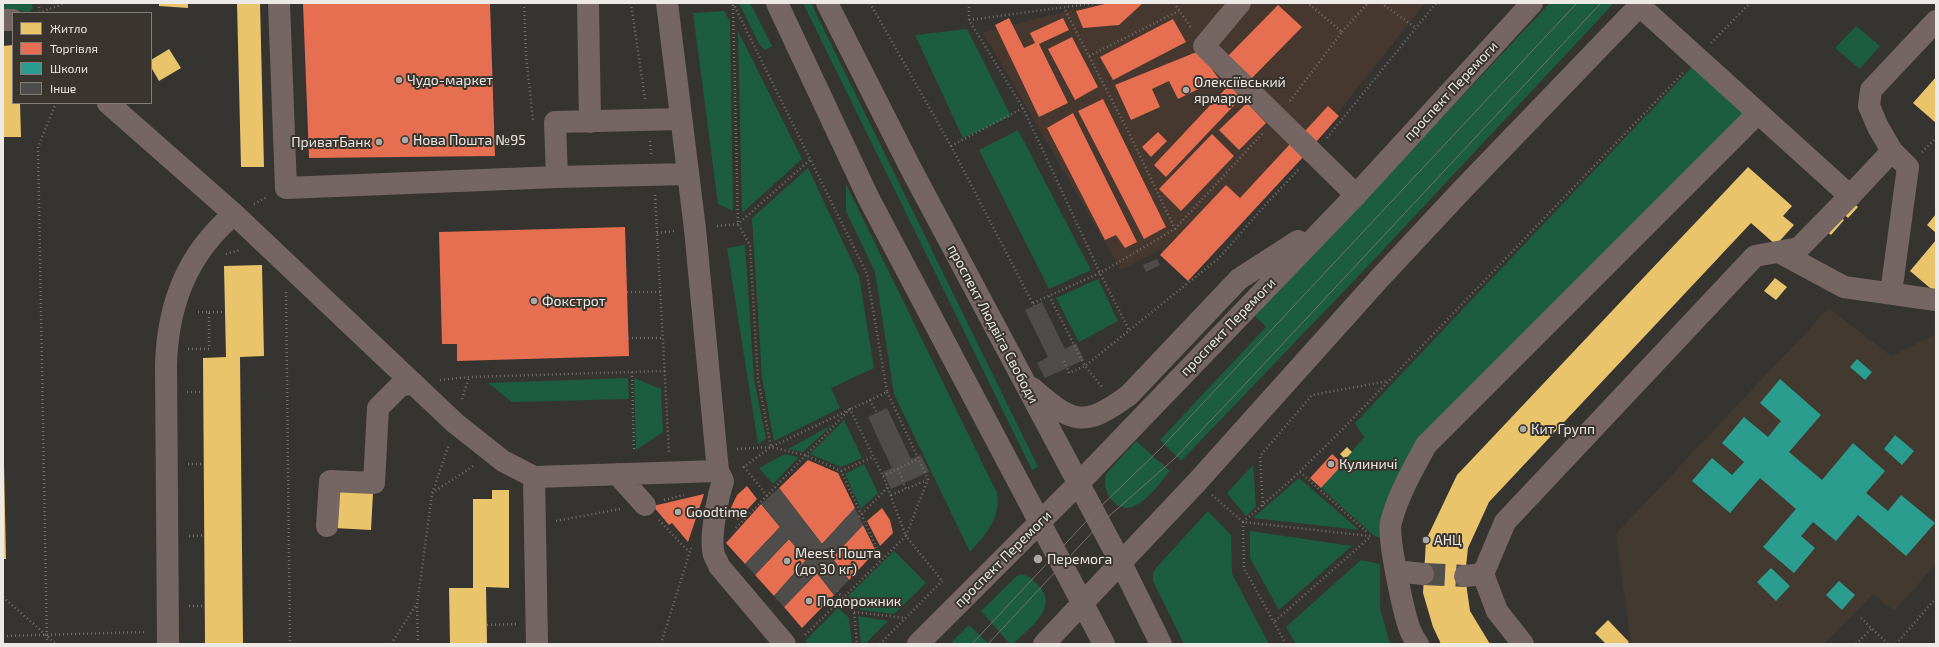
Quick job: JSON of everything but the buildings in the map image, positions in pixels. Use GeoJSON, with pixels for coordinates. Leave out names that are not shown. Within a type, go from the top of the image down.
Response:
{"type":"FeatureCollection","features":[{"type":"Feature","properties":{"kind":"main road"},"geometry":{"type":"LineString","coordinates":[[279,3],[286,188],[557,177],[688,174]]}},
{"type":"Feature","properties":{"kind":"main road"},"geometry":{"type":"LineString","coordinates":[[588,3],[590,122]]}},
{"type":"Feature","properties":{"kind":"main road"},"geometry":{"type":"LineString","coordinates":[[667,3],[695,228],[718,471],[723,481],[716,502],[713,542],[714,555],[719,566],[793,642]]}},
{"type":"Feature","properties":{"kind":"main road"},"geometry":{"type":"LineString","coordinates":[[777,3],[868,198],[1104,644]]}},
{"type":"Feature","properties":{"kind":"main road","name":"проспект Людвіга Свободи"},"geometry":{"type":"LineString","coordinates":[[827,3],[910,167],[1121,563],[1162,644]]}},
{"type":"Feature","properties":{"kind":"main road"},"geometry":{"type":"LineString","coordinates":[[1240,3],[1204,46],[1356,195]]}},
{"type":"Feature","properties":{"kind":"main road","name":"проспект Перемоги"},"geometry":{"type":"LineString","coordinates":[[918,644],[1078,484],[1329,220],[1356,195],[1532,3]]}},
{"type":"Feature","properties":{"kind":"main road"},"geometry":{"type":"LineString","coordinates":[[1044,644],[1197,482],[1431,224],[1641,4],[1757,114],[1850,196]]}},
{"type":"Feature","properties":{"kind":"main road"},"geometry":{"type":"LineString","coordinates":[[1891,293],[1908,167],[1892,151],[1878,127],[1869,106],[1871,90],[1936,21]]}},
{"type":"Feature","properties":{"kind":"main road"},"geometry":{"type":"LineString","coordinates":[[109,104],[234,214],[454,423],[503,461],[534,476],[718,471]]}},
{"type":"Feature","properties":{"kind":"main road"},"geometry":{"type":"LineString","coordinates":[[1418,644],[1410,630],[1396,571],[1391,547],[1390,524],[1408,478],[1426,444],[1757,114]]}},
{"type":"Feature","properties":{"kind":"main road"},"geometry":{"type":"LineString","coordinates":[[557,177],[554,122],[648,121],[681,119]]}},
{"type":"Feature","properties":{"kind":"main road"},"geometry":{"type":"LineString","coordinates":[[1523,644],[1497,611],[1474,575],[1506,522],[1755,256],[1798,248],[1892,151]]}},
{"type":"Feature","properties":{"kind":"main road"},"geometry":{"type":"LineString","coordinates":[[168,638],[166,364],[168,334],[176,299],[191,264],[226,221],[234,214]]}},
{"type":"Feature","properties":{"kind":"main road"},"geometry":{"type":"LineString","coordinates":[[1023,381],[1057,410],[1070,416],[1085,418],[1112,408],[1129,395],[1239,279],[1329,220]]}},
{"type":"Feature","properties":{"kind":"main road"},"geometry":{"type":"LineString","coordinates":[[1779,252],[1844,287],[1936,300]]}},
{"type":"Feature","properties":{"kind":"main road"},"geometry":{"type":"LineString","coordinates":[[327,526],[330,481],[374,483],[378,408],[400,386],[413,383]]}},
{"type":"Feature","properties":{"kind":"main road"},"geometry":{"type":"LineString","coordinates":[[617,474],[645,505]]}},
{"type":"Feature","properties":{"kind":"main road"},"geometry":{"type":"LineString","coordinates":[[534,476],[536,644]]}},
{"type":"Feature","properties":{"kind":"main road"},"geometry":{"type":"LineString","coordinates":[[1396,571],[1424,574]]}},
{"type":"Feature","properties":{"kind":"path"},"geometry":{"type":"LineString","coordinates":[[38,3],[40,12],[65,3]]}},
{"type":"Feature","properties":{"kind":"path"},"geometry":{"type":"LineString","coordinates":[[524,3],[526,55],[533,124],[554,122]]}},
{"type":"Feature","properties":{"kind":"path"},"geometry":{"type":"LineString","coordinates":[[631,3],[648,121],[653,174],[669,452]]}},
{"type":"Feature","properties":{"kind":"path"},"geometry":{"type":"LineString","coordinates":[[771,447],[758,379],[750,245],[738,224],[733,3],[867,274],[887,392],[928,479],[906,536],[843,598],[793,642]]}},
{"type":"Feature","properties":{"kind":"path"},"geometry":{"type":"LineString","coordinates":[[870,3],[950,146],[1033,304],[1100,273],[1175,229],[1130,135],[1064,8]]}},
{"type":"Feature","properties":{"kind":"path"},"geometry":{"type":"LineString","coordinates":[[969,3],[969,20],[1023,108],[1100,273],[1129,330]]}},
{"type":"Feature","properties":{"kind":"path"},"geometry":{"type":"LineString","coordinates":[[969,20],[1096,3]]}},
{"type":"Feature","properties":{"kind":"path"},"geometry":{"type":"LineString","coordinates":[[1174,3],[1204,46]]}},
{"type":"Feature","properties":{"kind":"path"},"geometry":{"type":"LineString","coordinates":[[1342,32],[1368,3]]}},
{"type":"Feature","properties":{"kind":"path"},"geometry":{"type":"LineString","coordinates":[[1381,3],[1416,28]]}},
{"type":"Feature","properties":{"kind":"path"},"geometry":{"type":"LineString","coordinates":[[1064,361],[1069,373],[1085,366],[1219,258],[1267,202],[1314,153],[1436,3]]}},
{"type":"Feature","properties":{"kind":"path"},"geometry":{"type":"LineString","coordinates":[[1243,522],[1300,472],[1750,3]]}},
{"type":"Feature","properties":{"kind":"path"},"geometry":{"type":"LineString","coordinates":[[1089,56],[1179,10]]}},
{"type":"Feature","properties":{"kind":"path"},"geometry":{"type":"LineString","coordinates":[[47,644],[38,147],[56,104]]}},
{"type":"Feature","properties":{"kind":"path"},"geometry":{"type":"LineString","coordinates":[[950,146],[1023,108]]}},
{"type":"Feature","properties":{"kind":"path"},"geometry":{"type":"LineString","coordinates":[[738,224],[811,159]]}},
{"type":"Feature","properties":{"kind":"path"},"geometry":{"type":"LineString","coordinates":[[234,214],[286,188]]}},
{"type":"Feature","properties":{"kind":"path"},"geometry":{"type":"LineString","coordinates":[[286,284],[290,644]]}},
{"type":"Feature","properties":{"kind":"path"},"geometry":{"type":"LineString","coordinates":[[627,292],[660,292]]}},
{"type":"Feature","properties":{"kind":"path"},"geometry":{"type":"LineString","coordinates":[[1049,296],[1085,366],[1106,391]]}},
{"type":"Feature","properties":{"kind":"path"},"geometry":{"type":"LineString","coordinates":[[194,312],[225,312]]}},
{"type":"Feature","properties":{"kind":"path"},"geometry":{"type":"LineString","coordinates":[[186,349],[209,349],[209,312]]}},
{"type":"Feature","properties":{"kind":"path"},"geometry":{"type":"LineString","coordinates":[[628,338],[663,338]]}},
{"type":"Feature","properties":{"kind":"path"},"geometry":{"type":"LineString","coordinates":[[469,377],[665,371]]}},
{"type":"Feature","properties":{"kind":"path"},"geometry":{"type":"LineString","coordinates":[[632,372],[634,452]]}},
{"type":"Feature","properties":{"kind":"path"},"geometry":{"type":"LineString","coordinates":[[1263,506],[1260,456],[1312,395],[1388,381]]}},
{"type":"Feature","properties":{"kind":"path"},"geometry":{"type":"LineString","coordinates":[[184,392],[203,392]]}},
{"type":"Feature","properties":{"kind":"path"},"geometry":{"type":"LineString","coordinates":[[771,447],[887,392]]}},
{"type":"Feature","properties":{"kind":"path"},"geometry":{"type":"LineString","coordinates":[[870,400],[877,413]]}},
{"type":"Feature","properties":{"kind":"path"},"geometry":{"type":"LineString","coordinates":[[734,530],[850,409]]}},
{"type":"Feature","properties":{"kind":"path"},"geometry":{"type":"LineString","coordinates":[[850,409],[888,487],[906,536],[942,582],[880,644]]}},
{"type":"Feature","properties":{"kind":"path"},"geometry":{"type":"LineString","coordinates":[[771,447],[805,455],[841,471],[860,515],[882,559]]}},
{"type":"Feature","properties":{"kind":"path"},"geometry":{"type":"LineString","coordinates":[[418,644],[416,605],[432,494],[481,461],[490,452]]}},
{"type":"Feature","properties":{"kind":"path"},"geometry":{"type":"LineString","coordinates":[[841,471],[873,457]]}},
{"type":"Feature","properties":{"kind":"path"},"geometry":{"type":"LineString","coordinates":[[883,476],[918,459]]}},
{"type":"Feature","properties":{"kind":"path"},"geometry":{"type":"LineString","coordinates":[[185,464],[204,464]]}},
{"type":"Feature","properties":{"kind":"path"},"geometry":{"type":"LineString","coordinates":[[744,467],[767,496]]}},
{"type":"Feature","properties":{"kind":"path"},"geometry":{"type":"LineString","coordinates":[[898,469],[906,489]]}},
{"type":"Feature","properties":{"kind":"path"},"geometry":{"type":"LineString","coordinates":[[1300,472],[1371,536]]}},
{"type":"Feature","properties":{"kind":"path"},"geometry":{"type":"LineString","coordinates":[[891,496],[928,479]]}},
{"type":"Feature","properties":{"kind":"path"},"geometry":{"type":"LineString","coordinates":[[860,515],[888,487]]}},
{"type":"Feature","properties":{"kind":"path"},"geometry":{"type":"LineString","coordinates":[[1210,493],[1243,522],[1371,536]]}},
{"type":"Feature","properties":{"kind":"path"},"geometry":{"type":"LineString","coordinates":[[645,505],[689,552]]}},
{"type":"Feature","properties":{"kind":"path"},"geometry":{"type":"LineString","coordinates":[[1243,522],[1244,568],[1275,621],[1286,644]]}},
{"type":"Feature","properties":{"kind":"path"},"geometry":{"type":"LineString","coordinates":[[185,536],[204,535]]}},
{"type":"Feature","properties":{"kind":"path"},"geometry":{"type":"LineString","coordinates":[[1275,621],[1371,536]]}},
{"type":"Feature","properties":{"kind":"path"},"geometry":{"type":"LineString","coordinates":[[661,644],[692,545]]}},
{"type":"Feature","properties":{"kind":"path"},"geometry":{"type":"LineString","coordinates":[[837,591],[854,612],[857,644]]}},
{"type":"Feature","properties":{"kind":"path"},"geometry":{"type":"LineString","coordinates":[[3,597],[47,634],[56,644]]}},
{"type":"Feature","properties":{"kind":"path"},"geometry":{"type":"LineString","coordinates":[[1896,644],[1936,598]]}},
{"type":"Feature","properties":{"kind":"path"},"geometry":{"type":"LineString","coordinates":[[391,644],[416,605]]}},
{"type":"Feature","properties":{"kind":"path"},"geometry":{"type":"LineString","coordinates":[[186,606],[204,606]]}},
{"type":"Feature","properties":{"kind":"path"},"geometry":{"type":"LineString","coordinates":[[854,612],[906,618]]}},
{"type":"Feature","properties":{"kind":"path"},"geometry":{"type":"LineString","coordinates":[[1860,618],[1888,644]]}},
{"type":"Feature","properties":{"kind":"path"},"geometry":{"type":"LineString","coordinates":[[487,625],[520,624]]}},
{"type":"Feature","properties":{"kind":"path"},"geometry":{"type":"LineString","coordinates":[[1856,644],[1872,628]]}},
{"type":"Feature","properties":{"kind":"path"},"geometry":{"type":"LineString","coordinates":[[3,636],[47,634],[168,638]]}},
{"type":"Feature","properties":{"kind":"shaded area","name":"Олексіївський ярмарок"},"geometry":{"type":"Polygon","coordinates":[[[1100,3],[1425,3],[1309,149],[1188,277],[1160,250],[1121,270],[983,32],[1100,3]]]}},
{"type":"Feature","properties":{"kind":"shaded area"},"geometry":{"type":"Polygon","coordinates":[[[1829,308],[1891,356],[1936,334],[1936,564],[1894,611],[1873,594],[1824,644],[1631,644],[1616,534],[1829,308]]]}},
{"type":"Feature","properties":{"kind":"green space"},"geometry":{"type":"Polygon","coordinates":[[[3,3],[31,3],[33,8],[29,12],[18,10],[3,12],[3,3]]]}},
{"type":"Feature","properties":{"kind":"green space"},"geometry":{"type":"Polygon","coordinates":[[[739,3],[750,3],[772,46],[765,50],[759,44],[739,3]]]}},
{"type":"Feature","properties":{"kind":"green space"},"geometry":{"type":"Polygon","coordinates":[[[803,3],[811,3],[1038,467],[1032,470],[803,3]]]}},
{"type":"Feature","properties":{"kind":"green space"},"geometry":{"type":"Polygon","coordinates":[[[1550,3],[1614,3],[1367,267],[1181,461],[1160,440],[1266,327],[1255,316],[1550,3]]]}},
{"type":"Feature","properties":{"kind":"green space"},"geometry":{"type":"Polygon","coordinates":[[[724,11],[730,21],[733,211],[718,204],[693,13],[724,11]]]}},
{"type":"Feature","properties":{"kind":"green space"},"geometry":{"type":"Polygon","coordinates":[[[1856,26],[1880,46],[1860,69],[1835,48],[1856,26]]]}},
{"type":"Feature","properties":{"kind":"green space"},"geometry":{"type":"Polygon","coordinates":[[[967,29],[1011,116],[963,138],[915,35],[967,29]]]}},
{"type":"Feature","properties":{"kind":"green space"},"geometry":{"type":"Polygon","coordinates":[[[738,31],[802,159],[742,213],[738,31]]]}},
{"type":"Feature","properties":{"kind":"green space"},"geometry":{"type":"Polygon","coordinates":[[[1696,63],[1747,111],[1406,461],[1389,498],[1384,518],[1382,539],[1373,535],[1321,488],[1364,437],[1355,423],[1696,63]]]}},
{"type":"Feature","properties":{"kind":"green space"},"geometry":{"type":"Polygon","coordinates":[[[1018,130],[1091,270],[1049,289],[979,150],[1018,130]]]}},
{"type":"Feature","properties":{"kind":"green space"},"geometry":{"type":"Polygon","coordinates":[[[808,168],[859,276],[874,368],[831,388],[840,408],[774,441],[762,378],[752,218],[808,168]]]}},
{"type":"Feature","properties":{"kind":"green space"},"geometry":{"type":"Polygon","coordinates":[[[846,184],[997,493],[997,510],[991,525],[982,539],[970,552],[894,394],[875,272],[846,211],[846,184]]]}},
{"type":"Feature","properties":{"kind":"green space"},"geometry":{"type":"Polygon","coordinates":[[[745,245],[754,379],[766,439],[758,444],[727,248],[745,245]]]}},
{"type":"Feature","properties":{"kind":"green space"},"geometry":{"type":"Polygon","coordinates":[[[1098,279],[1118,321],[1079,342],[1056,298],[1098,279]]]}},
{"type":"Feature","properties":{"kind":"green space"},"geometry":{"type":"Polygon","coordinates":[[[628,378],[629,399],[512,402],[488,383],[628,378]]]}},
{"type":"Feature","properties":{"kind":"green space"},"geometry":{"type":"Polygon","coordinates":[[[634,378],[661,389],[663,432],[636,450],[634,378]]]}},
{"type":"Feature","properties":{"kind":"green space"},"geometry":{"type":"Polygon","coordinates":[[[844,420],[862,458],[841,467],[810,454],[844,420]]]}},
{"type":"Feature","properties":{"kind":"green space"},"geometry":{"type":"Polygon","coordinates":[[[832,425],[803,452],[788,449],[832,425]]]}},
{"type":"Feature","properties":{"kind":"green space"},"geometry":{"type":"Polygon","coordinates":[[[1136,441],[1170,471],[1144,500],[1128,508],[1120,506],[1112,500],[1106,491],[1105,481],[1106,474],[1136,441]]]}},
{"type":"Feature","properties":{"kind":"green space"},"geometry":{"type":"Polygon","coordinates":[[[785,454],[799,457],[773,484],[759,468],[785,454]]]}},
{"type":"Feature","properties":{"kind":"green space"},"geometry":{"type":"Polygon","coordinates":[[[864,464],[878,493],[861,509],[845,474],[864,464]]]}},
{"type":"Feature","properties":{"kind":"green space"},"geometry":{"type":"Polygon","coordinates":[[[1253,465],[1256,507],[1246,516],[1227,493],[1253,465]]]}},
{"type":"Feature","properties":{"kind":"green space"},"geometry":{"type":"Polygon","coordinates":[[[1299,478],[1359,530],[1253,518],[1299,478]]]}},
{"type":"Feature","properties":{"kind":"green space"},"geometry":{"type":"Polygon","coordinates":[[[1208,511],[1231,535],[1232,574],[1269,644],[1184,644],[1153,581],[1153,573],[1156,568],[1208,511]]]}},
{"type":"Feature","properties":{"kind":"green space"},"geometry":{"type":"Polygon","coordinates":[[[1250,531],[1352,546],[1279,610],[1250,558],[1250,531]]]}},
{"type":"Feature","properties":{"kind":"green space"},"geometry":{"type":"Polygon","coordinates":[[[894,551],[926,583],[894,614],[861,610],[848,596],[894,551]]]}},
{"type":"Feature","properties":{"kind":"green space"},"geometry":{"type":"Polygon","coordinates":[[[1361,560],[1380,564],[1380,608],[1390,644],[1296,644],[1286,627],[1361,560]]]}},
{"type":"Feature","properties":{"kind":"green space"},"geometry":{"type":"Polygon","coordinates":[[[1018,575],[1029,577],[1033,580],[1044,592],[1046,601],[1044,609],[1034,624],[1013,644],[1010,644],[981,611],[1018,575]]]}},
{"type":"Feature","properties":{"kind":"green space"},"geometry":{"type":"Polygon","coordinates":[[[838,608],[849,618],[852,644],[809,644],[805,641],[838,608]]]}},
{"type":"Feature","properties":{"kind":"green space"},"geometry":{"type":"Polygon","coordinates":[[[858,616],[888,621],[865,644],[861,644],[858,616]]]}},
{"type":"Feature","properties":{"kind":"green space"},"geometry":{"type":"Polygon","coordinates":[[[969,625],[989,644],[950,644],[969,625]]]}},
{"type":"Feature","properties":{"kind":"tunnel"},"geometry":{"type":"LineString","coordinates":[[1423,574],[1465,576]]}},
{"type":"Feature","properties":{"kind":"tram line"},"geometry":{"type":"LineString","coordinates":[[972,644],[1094,513],[1161,448],[1577,3]]}},
{"type":"Feature","properties":{"kind":"tram line"},"geometry":{"type":"LineString","coordinates":[[988,644],[1100,524],[1174,459],[1601,3]]}},
{"type":"Feature","properties":{"kind":"place","name":"Чудо-маркет"},"geometry":{"type":"Point","coordinates":[399,80]}},
{"type":"Feature","properties":{"kind":"place","name":"Олексіївський ярмарок"},"geometry":{"type":"Point","coordinates":[1186,90]}},
{"type":"Feature","properties":{"kind":"place","name":"Нова Пошта №95"},"geometry":{"type":"Point","coordinates":[405,140]}},
{"type":"Feature","properties":{"kind":"place","name":"ПриватБанк"},"geometry":{"type":"Point","coordinates":[379,142]}},
{"type":"Feature","properties":{"kind":"place","name":"Фокстрот"},"geometry":{"type":"Point","coordinates":[534,301]}},
{"type":"Feature","properties":{"kind":"place","name":"Кит Групп"},"geometry":{"type":"Point","coordinates":[1523,429]}},
{"type":"Feature","properties":{"kind":"place","name":"Кулиничі"},"geometry":{"type":"Point","coordinates":[1331,464]}},
{"type":"Feature","properties":{"kind":"place","name":"Goodtime"},"geometry":{"type":"Point","coordinates":[678,512]}},
{"type":"Feature","properties":{"kind":"place","name":"АНЦ"},"geometry":{"type":"Point","coordinates":[1426,540]}},
{"type":"Feature","properties":{"kind":"place","name":"Перемога"},"geometry":{"type":"Point","coordinates":[1038,559]}},
{"type":"Feature","properties":{"kind":"place","name":"Meest Пошта (до 30 кг)"},"geometry":{"type":"Point","coordinates":[787,561]}},
{"type":"Feature","properties":{"kind":"place","name":"Подорожник"},"geometry":{"type":"Point","coordinates":[809,601]}}]}
